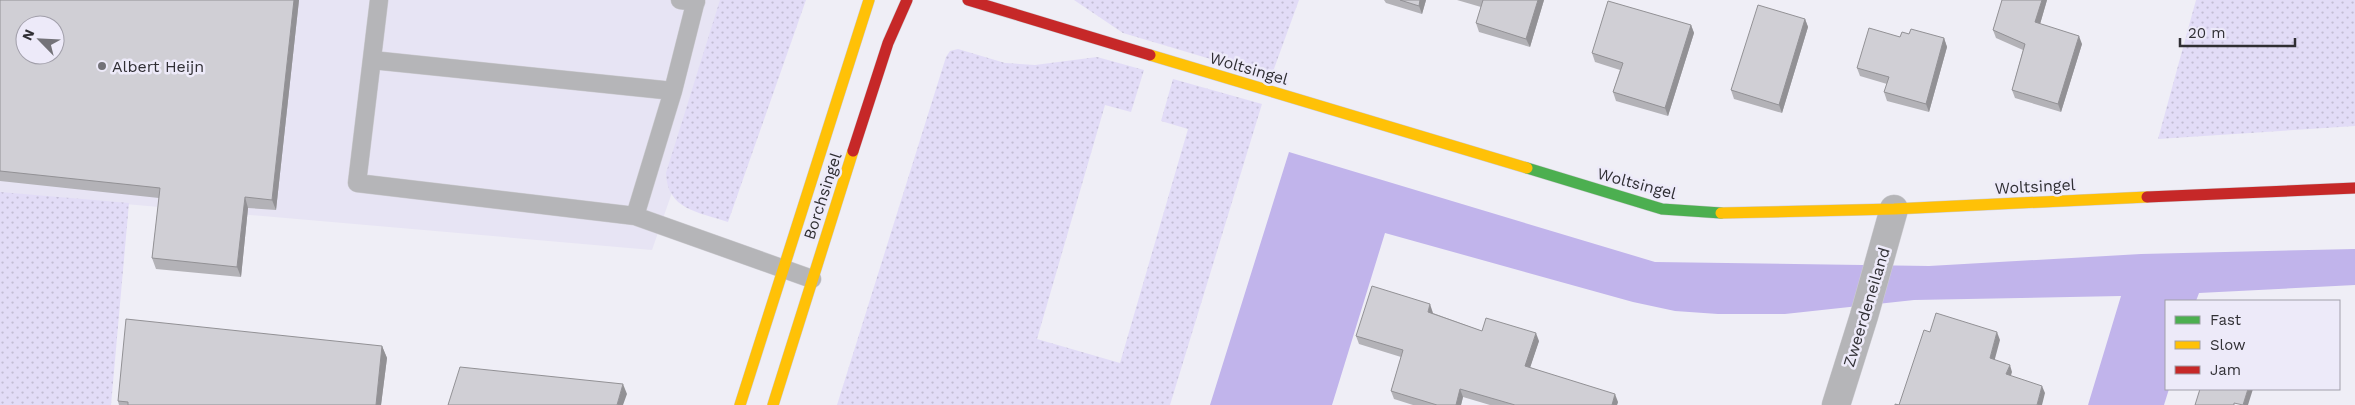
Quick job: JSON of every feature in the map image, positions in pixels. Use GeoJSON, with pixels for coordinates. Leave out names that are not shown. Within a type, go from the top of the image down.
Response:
{"type":"FeatureCollection","features":[{"type":"Feature","properties":{"kind":"street","name":"Borchsingel"},"geometry":{"type":"LineString","coordinates":[[740,405],[870,0]]}},
{"type":"Feature","properties":{"kind":"street","name":"Borchsingel"},"geometry":{"type":"LineString","coordinates":[[773,405],[880,68],[907,0]]}},
{"type":"Feature","properties":{"kind":"street","name":"Woltsingel"},"geometry":{"type":"LineString","coordinates":[[968,0],[1662,209],[1705,213],[1894,209],[2355,188]]}},
{"type":"Feature","properties":{"kind":"street","name":"Zweerdeneiland"},"geometry":{"type":"LineString","coordinates":[[1836,405],[1882,256],[1894,209]]}},
{"type":"Feature","properties":{"kind":"lane"},"geometry":{"type":"LineString","coordinates":[[379,0],[357,183],[635,216],[812,279]]}},
{"type":"Feature","properties":{"kind":"lane"},"geometry":{"type":"LineString","coordinates":[[635,216],[673,92],[691,1]]}},
{"type":"Feature","properties":{"kind":"lane"},"geometry":{"type":"LineString","coordinates":[[372,60],[673,92]]}},
{"type":"Feature","properties":{"kind":"shaded area"},"geometry":{"type":"Polygon","coordinates":[[[0,0],[739,0],[652,250],[0,193],[0,0]]]}},
{"type":"Feature","properties":{"kind":"shaded area"},"geometry":{"type":"Polygon","coordinates":[[[720,0],[806,0],[728,222],[686,208],[678,202],[672,195],[666,173],[720,0]]]}},
{"type":"Feature","properties":{"kind":"shaded area"},"geometry":{"type":"Polygon","coordinates":[[[1074,0],[1299,0],[1271,77],[1123,33],[1074,0]]]}},
{"type":"Feature","properties":{"kind":"shaded area"},"geometry":{"type":"Polygon","coordinates":[[[2196,0],[2355,0],[2355,126],[2158,139],[2196,0]]]}},
{"type":"Feature","properties":{"kind":"shaded area"},"geometry":{"type":"Polygon","coordinates":[[[958,49],[1005,63],[1035,65],[1097,57],[1144,70],[1131,112],[1105,105],[1037,339],[1120,363],[1188,129],[1161,121],[1173,79],[1262,104],[1170,405],[837,405],[946,57],[950,51],[958,49]]]}},
{"type":"Feature","properties":{"kind":"shaded area"},"geometry":{"type":"Polygon","coordinates":[[[1289,152],[1655,262],[1929,266],[2141,254],[2355,249],[2355,285],[2199,293],[2196,300],[2165,300],[2165,390],[2169,390],[2164,405],[2088,405],[2121,296],[1914,300],[1785,314],[1718,314],[1675,311],[1633,302],[1385,233],[1332,405],[1210,405],[1289,152]]]}},
{"type":"Feature","properties":{"kind":"shaded area"},"geometry":{"type":"Polygon","coordinates":[[[0,192],[129,203],[111,405],[0,405],[0,192]]]}},
{"type":"Feature","properties":{"kind":"building"},"geometry":{"type":"Polygon","coordinates":[[[0,0],[294,0],[272,200],[245,197],[237,267],[152,258],[160,188],[0,171],[0,0]]]}},
{"type":"Feature","properties":{"kind":"building"},"geometry":{"type":"Polygon","coordinates":[[[1400,0],[1420,0],[1419,6],[1400,0]]]}},
{"type":"Feature","properties":{"kind":"building"},"geometry":{"type":"Polygon","coordinates":[[[1483,0],[1538,0],[1526,39],[1476,23],[1483,0]]]}},
{"type":"Feature","properties":{"kind":"building"},"geometry":{"type":"Polygon","coordinates":[[[2002,0],[2042,0],[2035,22],[2079,36],[2058,104],[2012,90],[2025,44],[1993,30],[2002,0]]]}},
{"type":"Feature","properties":{"kind":"building"},"geometry":{"type":"Polygon","coordinates":[[[1608,1],[1691,25],[1665,108],[1613,92],[1623,63],[1592,53],[1608,1]]]}},
{"type":"Feature","properties":{"kind":"building"},"geometry":{"type":"Polygon","coordinates":[[[1758,5],[1805,19],[1779,105],[1731,90],[1758,5]]]}},
{"type":"Feature","properties":{"kind":"building"},"geometry":{"type":"Polygon","coordinates":[[[1869,28],[1900,37],[1902,32],[1909,34],[1911,29],[1944,38],[1926,104],[1884,92],[1889,77],[1857,68],[1869,28]]]}},
{"type":"Feature","properties":{"kind":"building"},"geometry":{"type":"Polygon","coordinates":[[[1372,286],[1430,304],[1428,312],[1482,331],[1486,318],[1536,333],[1525,366],[1615,394],[1612,405],[1515,405],[1460,389],[1456,405],[1437,405],[1391,391],[1403,350],[1356,336],[1372,286]]]}},
{"type":"Feature","properties":{"kind":"building"},"geometry":{"type":"Polygon","coordinates":[[[1936,313],[1997,332],[1990,358],[2010,365],[2006,374],[2042,386],[2037,405],[1899,405],[1924,330],[1930,332],[1936,313]]]}},
{"type":"Feature","properties":{"kind":"building"},"geometry":{"type":"Polygon","coordinates":[[[126,319],[382,346],[376,405],[128,405],[128,402],[118,401],[126,319]]]}},
{"type":"Feature","properties":{"kind":"building"},"geometry":{"type":"Polygon","coordinates":[[[460,367],[623,384],[617,405],[448,405],[460,367]]]}},
{"type":"Feature","properties":{"kind":"building"},"geometry":{"type":"Polygon","coordinates":[[[2200,390],[2248,390],[2243,405],[2234,403],[2234,405],[2195,405],[2200,390]]]}},
{"type":"Feature","properties":{"kind":"traffic: fast"},"geometry":{"type":"LineString","coordinates":[[1527,168],[1662,209],[1721,213]]}},
{"type":"Feature","properties":{"kind":"traffic: slow"},"geometry":{"type":"LineString","coordinates":[[740,405],[869,0]]}},
{"type":"Feature","properties":{"kind":"traffic: slow"},"geometry":{"type":"LineString","coordinates":[[1150,55],[1527,168]]}},
{"type":"Feature","properties":{"kind":"traffic: slow"},"geometry":{"type":"LineString","coordinates":[[773,405],[853,151]]}},
{"type":"Feature","properties":{"kind":"traffic: slow"},"geometry":{"type":"LineString","coordinates":[[1721,213],[1894,209],[2147,197]]}},
{"type":"Feature","properties":{"kind":"traffic: jam"},"geometry":{"type":"LineString","coordinates":[[853,151],[888,43],[907,0]]}},
{"type":"Feature","properties":{"kind":"traffic: jam"},"geometry":{"type":"LineString","coordinates":[[968,0],[1150,55]]}},
{"type":"Feature","properties":{"kind":"traffic: jam"},"geometry":{"type":"LineString","coordinates":[[2147,197],[2355,188]]}},
{"type":"Feature","properties":{"kind":"place","name":"Albert Heijn"},"geometry":{"type":"Point","coordinates":[102,66]}}]}
